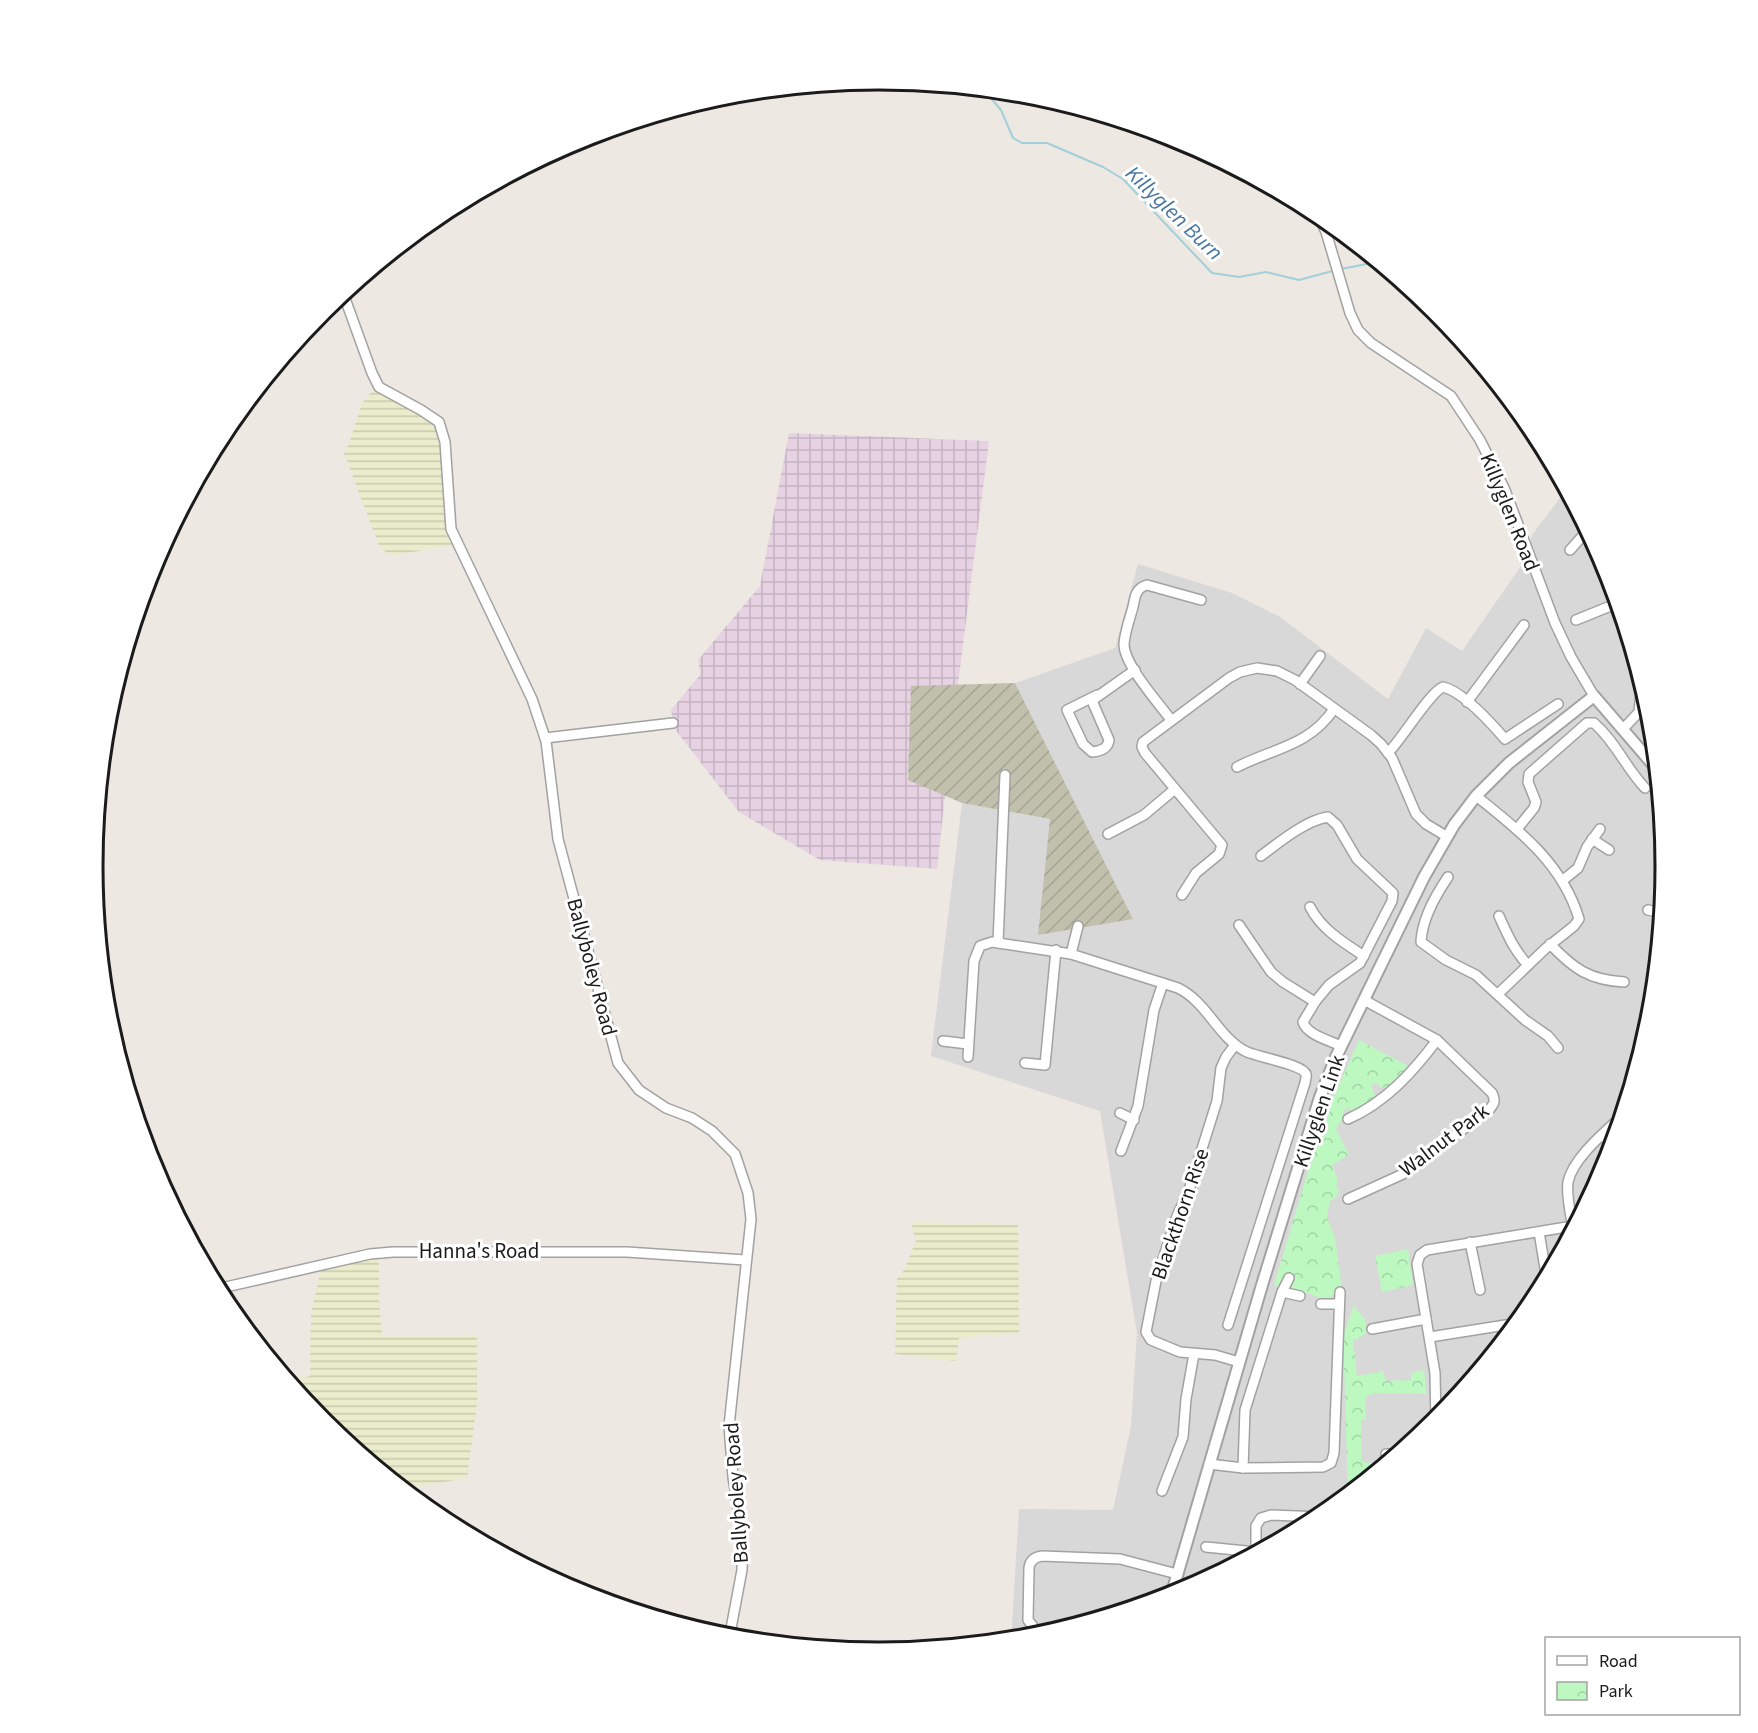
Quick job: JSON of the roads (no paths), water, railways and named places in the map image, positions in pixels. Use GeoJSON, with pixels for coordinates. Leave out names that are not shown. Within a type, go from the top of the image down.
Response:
{"type":"FeatureCollection","features":[{"type":"Feature","properties":{"kind":"street","name":"Killyglen Road"},"geometry":{"type":"LineString","coordinates":[[1324,231],[1350,314],[1363,337],[1443,389],[1458,403],[1471,424],[1495,466],[1555,623],[1571,657],[1594,696],[1648,758]]}},
{"type":"Feature","properties":{"kind":"street","name":"Ballyboley Road"},"geometry":{"type":"LineString","coordinates":[[346,302],[379,387],[439,422],[445,442],[451,529],[532,699],[545,738],[558,839],[618,1064],[639,1090],[666,1108],[692,1118],[712,1131],[735,1154],[748,1193],[750,1212],[729,1426],[733,1477],[743,1541],[742,1570],[731,1628]]}},
{"type":"Feature","properties":{"kind":"street"},"geometry":{"type":"LineString","coordinates":[[1570,550],[1581,537]]}},
{"type":"Feature","properties":{"kind":"street"},"geometry":{"type":"LineString","coordinates":[[1171,720],[1135,670],[1126,655],[1124,642],[1139,589],[1147,585],[1201,600]]}},
{"type":"Feature","properties":{"kind":"street"},"geometry":{"type":"LineString","coordinates":[[1576,620],[1610,606]]}},
{"type":"Feature","properties":{"kind":"street"},"geometry":{"type":"LineString","coordinates":[[1467,702],[1524,625]]}},
{"type":"Feature","properties":{"kind":"street"},"geometry":{"type":"LineString","coordinates":[[1300,684],[1320,656]]}},
{"type":"Feature","properties":{"kind":"street"},"geometry":{"type":"LineString","coordinates":[[1182,895],[1194,876],[1219,854],[1222,845],[1142,747],[1147,738],[1171,720],[1229,678],[1247,669],[1272,669],[1300,684],[1371,735],[1388,753],[1416,814],[1429,826],[1446,836]]}},
{"type":"Feature","properties":{"kind":"street"},"geometry":{"type":"LineString","coordinates":[[1097,695],[1093,704],[1109,740],[1107,746],[1092,752],[1083,744],[1067,710],[1068,707],[1097,695],[1135,670]]}},
{"type":"Feature","properties":{"kind":"street"},"geometry":{"type":"LineString","coordinates":[[1388,753],[1400,741],[1438,689],[1447,688],[1467,702],[1505,739],[1558,704]]}},
{"type":"Feature","properties":{"kind":"street","name":"Killyglen Link"},"geometry":{"type":"LineString","coordinates":[[1174,1585],[1320,1098],[1341,1046],[1446,836],[1476,796],[1509,763],[1594,696]]}},
{"type":"Feature","properties":{"kind":"street"},"geometry":{"type":"LineString","coordinates":[[1623,729],[1639,712],[1639,708]]}},
{"type":"Feature","properties":{"kind":"street"},"geometry":{"type":"LineString","coordinates":[[1237,767],[1305,738],[1323,724],[1334,709]]}},
{"type":"Feature","properties":{"kind":"street"},"geometry":{"type":"LineString","coordinates":[[545,738],[674,723]]}},
{"type":"Feature","properties":{"kind":"street"},"geometry":{"type":"LineString","coordinates":[[1517,829],[1536,802],[1528,782],[1529,774],[1587,723],[1594,723],[1602,730],[1645,788]]}},
{"type":"Feature","properties":{"kind":"street"},"geometry":{"type":"LineString","coordinates":[[998,943],[1005,775]]}},
{"type":"Feature","properties":{"kind":"street"},"geometry":{"type":"LineString","coordinates":[[1108,834],[1144,815],[1175,789]]}},
{"type":"Feature","properties":{"kind":"street"},"geometry":{"type":"LineString","coordinates":[[1476,796],[1517,829],[1542,853],[1562,881],[1579,919],[1498,994]]}},
{"type":"Feature","properties":{"kind":"street"},"geometry":{"type":"LineString","coordinates":[[1261,856],[1287,837],[1328,817],[1334,822],[1356,859],[1393,893],[1392,901],[1364,956],[1355,967],[1329,985],[1315,1002],[1303,1023],[1310,1032],[1341,1046]]}},
{"type":"Feature","properties":{"kind":"street"},"geometry":{"type":"LineString","coordinates":[[1562,881],[1580,866],[1586,849],[1600,829]]}},
{"type":"Feature","properties":{"kind":"street"},"geometry":{"type":"LineString","coordinates":[[1592,839],[1609,850]]}},
{"type":"Feature","properties":{"kind":"street"},"geometry":{"type":"LineString","coordinates":[[1448,877],[1430,908],[1421,942],[1446,960],[1476,975],[1525,1020],[1543,1032],[1558,1048]]}},
{"type":"Feature","properties":{"kind":"street"},"geometry":{"type":"LineString","coordinates":[[1310,907],[1326,928],[1364,956]]}},
{"type":"Feature","properties":{"kind":"street"},"geometry":{"type":"LineString","coordinates":[[1648,910],[1654,911]]}},
{"type":"Feature","properties":{"kind":"street"},"geometry":{"type":"LineString","coordinates":[[1499,916],[1509,938],[1528,965]]}},
{"type":"Feature","properties":{"kind":"street"},"geometry":{"type":"LineString","coordinates":[[1239,925],[1271,972],[1315,1002]]}},
{"type":"Feature","properties":{"kind":"street"},"geometry":{"type":"LineString","coordinates":[[1071,954],[1078,926]]}},
{"type":"Feature","properties":{"kind":"street"},"geometry":{"type":"LineString","coordinates":[[968,1057],[974,961],[980,946],[992,942],[1056,950],[1168,985],[1193,997],[1235,1045],[1254,1055],[1300,1068],[1306,1076],[1228,1325]]}},
{"type":"Feature","properties":{"kind":"street"},"geometry":{"type":"LineString","coordinates":[[1550,944],[1572,966],[1584,973],[1598,979],[1624,982]]}},
{"type":"Feature","properties":{"kind":"street"},"geometry":{"type":"LineString","coordinates":[[1025,1062],[1045,1065],[1056,950]]}},
{"type":"Feature","properties":{"kind":"street"},"geometry":{"type":"LineString","coordinates":[[1120,1150],[1134,1120],[1142,1091],[1154,1010],[1168,985]]}},
{"type":"Feature","properties":{"kind":"street","name":"Walnut Park"},"geometry":{"type":"LineString","coordinates":[[1348,1199],[1403,1174],[1494,1105],[1495,1099],[1492,1093],[1437,1040],[1364,1000]]}},
{"type":"Feature","properties":{"kind":"street"},"geometry":{"type":"LineString","coordinates":[[1348,1119],[1393,1091],[1411,1073],[1437,1040]]}},
{"type":"Feature","properties":{"kind":"street"},"geometry":{"type":"LineString","coordinates":[[943,1041],[968,1044]]}},
{"type":"Feature","properties":{"kind":"street","name":"Blackthorn Rise"},"geometry":{"type":"LineString","coordinates":[[1235,1045],[1221,1068],[1217,1101],[1190,1190],[1177,1216],[1157,1279],[1146,1329],[1147,1336],[1151,1340],[1174,1350],[1215,1355],[1239,1362]]}},
{"type":"Feature","properties":{"kind":"street"},"geometry":{"type":"LineString","coordinates":[[1120,1113],[1134,1120]]}},
{"type":"Feature","properties":{"kind":"street"},"geometry":{"type":"LineString","coordinates":[[1571,1217],[1568,1192],[1570,1176],[1577,1162],[1609,1129]]}},
{"type":"Feature","properties":{"kind":"street"},"geometry":{"type":"LineString","coordinates":[[1602,1136],[1605,1139]]}},
{"type":"Feature","properties":{"kind":"street"},"geometry":{"type":"LineString","coordinates":[[1436,1407],[1436,1386],[1430,1337],[1417,1263],[1421,1254],[1427,1250],[1470,1242],[1565,1229]]}},
{"type":"Feature","properties":{"kind":"street"},"geometry":{"type":"LineString","coordinates":[[1539,1232],[1545,1266]]}},
{"type":"Feature","properties":{"kind":"street"},"geometry":{"type":"LineString","coordinates":[[1470,1242],[1480,1290]]}},
{"type":"Feature","properties":{"kind":"street","name":"Hanna's Road"},"geometry":{"type":"LineString","coordinates":[[226,1287],[370,1254],[393,1252],[627,1252],[745,1260]]}},
{"type":"Feature","properties":{"kind":"street"},"geometry":{"type":"LineString","coordinates":[[1243,1468],[1245,1410],[1282,1292],[1289,1278]]}},
{"type":"Feature","properties":{"kind":"street"},"geometry":{"type":"LineString","coordinates":[[1282,1292],[1300,1296]]}},
{"type":"Feature","properties":{"kind":"street"},"geometry":{"type":"LineString","coordinates":[[1209,1464],[1243,1468],[1323,1467],[1332,1461],[1340,1292]]}},
{"type":"Feature","properties":{"kind":"street"},"geometry":{"type":"LineString","coordinates":[[1321,1304],[1339,1304]]}},
{"type":"Feature","properties":{"kind":"street"},"geometry":{"type":"LineString","coordinates":[[1372,1329],[1426,1319]]}},
{"type":"Feature","properties":{"kind":"street"},"geometry":{"type":"LineString","coordinates":[[1430,1337],[1505,1325]]}},
{"type":"Feature","properties":{"kind":"street"},"geometry":{"type":"LineString","coordinates":[[1162,1491],[1183,1437],[1186,1399],[1194,1354]]}},
{"type":"Feature","properties":{"kind":"street"},"geometry":{"type":"LineString","coordinates":[[1256,1545],[1256,1526],[1262,1517],[1271,1515],[1303,1516]]}},
{"type":"Feature","properties":{"kind":"street"},"geometry":{"type":"LineString","coordinates":[[1206,1547],[1244,1552]]}},
{"type":"Feature","properties":{"kind":"street"},"geometry":{"type":"LineString","coordinates":[[1033,1627],[1028,1620],[1029,1568],[1036,1558],[1042,1556],[1116,1558],[1177,1574]]}},
{"type":"Feature","properties":{"kind":"waterway","name":"Killyglen Burn"},"geometry":{"type":"LineString","coordinates":[[992,99],[1001,110],[1013,138],[1022,143],[1047,143],[1103,167],[1123,179],[1212,273],[1239,277],[1266,272],[1299,280],[1336,270]]}},
{"type":"Feature","properties":{"kind":"waterway","name":"Killyglen Burn"},"geometry":{"type":"LineString","coordinates":[[1341,269],[1368,264]]}}]}
